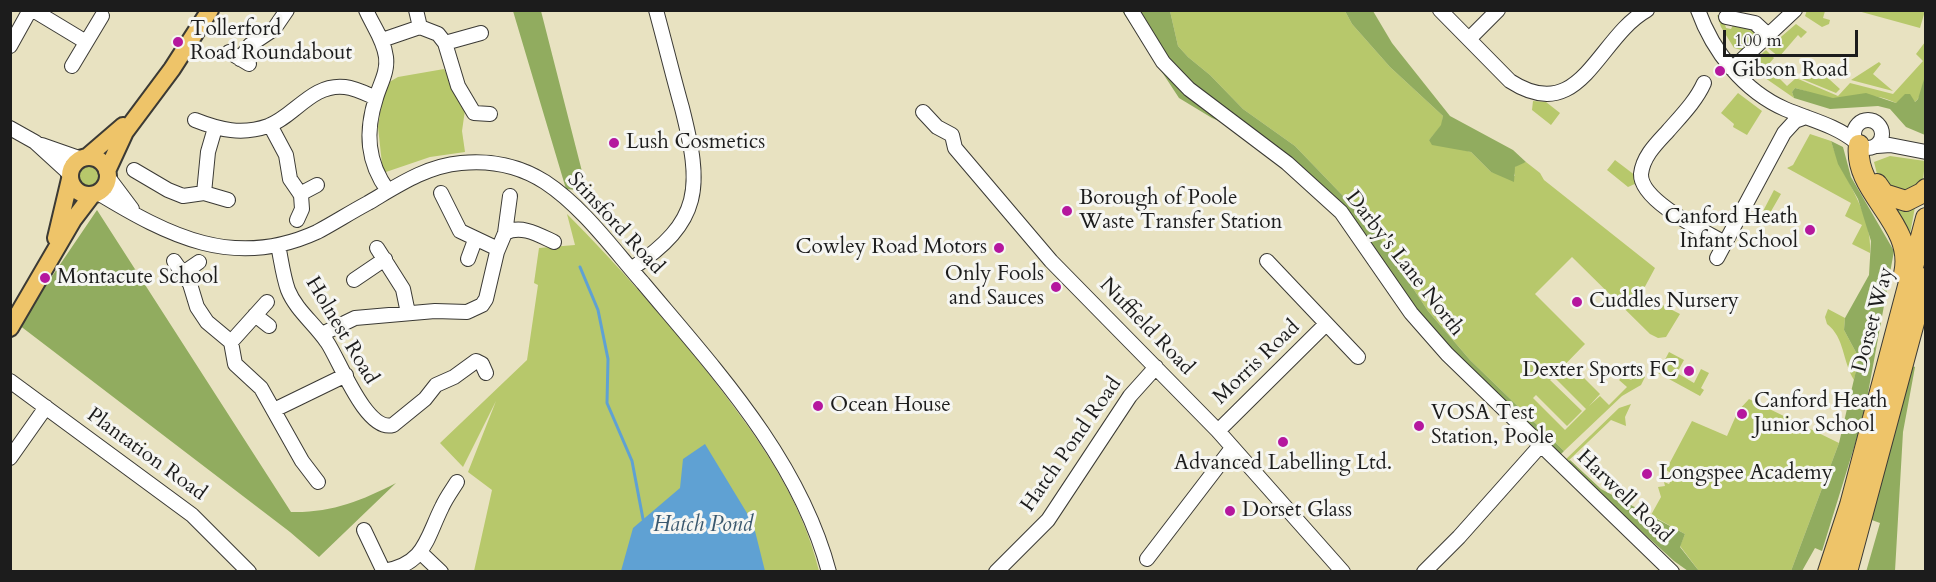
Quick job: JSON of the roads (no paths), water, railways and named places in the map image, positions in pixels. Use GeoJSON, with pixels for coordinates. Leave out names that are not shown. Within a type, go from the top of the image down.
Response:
{"type":"FeatureCollection","features":[{"type":"Feature","properties":{"kind":"highway"},"geometry":{"type":"LineString","coordinates":[[1866,145],[1870,174],[1884,194],[1906,201],[1922,194],[1926,189]]}},
{"type":"Feature","properties":{"kind":"highway"},"geometry":{"type":"LineString","coordinates":[[1866,145],[1860,169],[1897,229],[1906,267],[1887,368]]}},
{"type":"Feature","properties":{"kind":"highway","name":"Dorset Way"},"geometry":{"type":"LineString","coordinates":[[1828,572],[1850,505],[1926,218]]}},
{"type":"Feature","properties":{"kind":"highway","name":"Dorset Way"},"geometry":{"type":"LineString","coordinates":[[1846,572],[1926,278]]}},
{"type":"Feature","properties":{"kind":"highway"},"geometry":{"type":"LineString","coordinates":[[1910,338],[1926,284]]}},
{"type":"Feature","properties":{"kind":"main road"},"geometry":{"type":"LineString","coordinates":[[10,328],[73,220],[105,186],[120,141],[139,111],[172,69],[210,10]]}},
{"type":"Feature","properties":{"kind":"main road"},"geometry":{"type":"LineString","coordinates":[[48,264],[74,165],[139,111]]}},
{"type":"Feature","properties":{"kind":"main road"},"geometry":{"type":"LineString","coordinates":[[84,158],[97,159],[108,174]]}},
{"type":"Feature","properties":{"kind":"main road"},"geometry":{"type":"LineString","coordinates":[[70,177],[75,190],[95,194]]}},
{"type":"Feature","properties":{"kind":"street"},"geometry":{"type":"LineString","coordinates":[[10,46],[32,10],[86,42]]}},
{"type":"Feature","properties":{"kind":"street"},"geometry":{"type":"LineString","coordinates":[[239,59],[250,45],[274,29],[287,10]]}},
{"type":"Feature","properties":{"kind":"street"},"geometry":{"type":"LineString","coordinates":[[366,10],[382,40],[386,58],[386,72],[376,98],[368,135],[369,150],[379,178],[388,191]]}},
{"type":"Feature","properties":{"kind":"street"},"geometry":{"type":"LineString","coordinates":[[416,10],[420,27]]}},
{"type":"Feature","properties":{"kind":"street"},"geometry":{"type":"LineString","coordinates":[[631,269],[669,238],[681,222],[694,188],[693,152],[656,10]]}},
{"type":"Feature","properties":{"kind":"street","name":"Darby's Lane North"},"geometry":{"type":"LineString","coordinates":[[1131,10],[1156,53],[1189,89],[1279,156],[1341,212],[1411,313],[1455,362],[1540,446]]}},
{"type":"Feature","properties":{"kind":"street"},"geometry":{"type":"LineString","coordinates":[[1440,10],[1510,81],[1533,93],[1552,94],[1577,83],[1629,24],[1647,10]]}},
{"type":"Feature","properties":{"kind":"street"},"geometry":{"type":"LineString","coordinates":[[1469,39],[1498,10]]}},
{"type":"Feature","properties":{"kind":"street"},"geometry":{"type":"LineString","coordinates":[[1698,10],[1715,46],[1732,69],[1759,93],[1784,108],[1830,124],[1866,145],[1907,147],[1926,152]]}},
{"type":"Feature","properties":{"kind":"street"},"geometry":{"type":"LineString","coordinates":[[1732,69],[1795,10]]}},
{"type":"Feature","properties":{"kind":"street"},"geometry":{"type":"LineString","coordinates":[[72,66],[102,16]]}},
{"type":"Feature","properties":{"kind":"street"},"geometry":{"type":"LineString","coordinates":[[1726,17],[1755,23],[1768,35]]}},
{"type":"Feature","properties":{"kind":"street"},"geometry":{"type":"LineString","coordinates":[[382,40],[420,27],[438,34],[445,43],[471,119],[490,114]]}},
{"type":"Feature","properties":{"kind":"street"},"geometry":{"type":"LineString","coordinates":[[445,43],[481,33]]}},
{"type":"Feature","properties":{"kind":"street"},"geometry":{"type":"LineString","coordinates":[[1704,83],[1699,95],[1651,151],[1643,166],[1641,178],[1651,196],[1725,243]]}},
{"type":"Feature","properties":{"kind":"street"},"geometry":{"type":"LineString","coordinates":[[195,120],[234,132],[270,125],[316,94],[332,88],[346,87],[376,98]]}},
{"type":"Feature","properties":{"kind":"street"},"geometry":{"type":"LineString","coordinates":[[1784,108],[1787,118],[1784,133]]}},
{"type":"Feature","properties":{"kind":"street","name":"Nuffield Road"},"geometry":{"type":"LineString","coordinates":[[923,112],[937,127],[952,135],[955,148],[1051,261],[1218,430],[1343,572]]}},
{"type":"Feature","properties":{"kind":"street"},"geometry":{"type":"LineString","coordinates":[[1717,258],[1784,133],[1795,121],[1806,117]]}},
{"type":"Feature","properties":{"kind":"street"},"geometry":{"type":"LineString","coordinates":[[1830,124],[1859,123],[1871,120],[1907,147]]}},
{"type":"Feature","properties":{"kind":"street"},"geometry":{"type":"LineString","coordinates":[[1859,123],[1854,131],[1866,145]]}},
{"type":"Feature","properties":{"kind":"street"},"geometry":{"type":"LineString","coordinates":[[270,125],[286,154],[290,179],[300,194],[302,209],[297,220]]}},
{"type":"Feature","properties":{"kind":"street"},"geometry":{"type":"LineString","coordinates":[[1866,145],[1882,137],[1881,127]]}},
{"type":"Feature","properties":{"kind":"street"},"geometry":{"type":"LineString","coordinates":[[10,128],[35,142],[84,158]]}},
{"type":"Feature","properties":{"kind":"street"},"geometry":{"type":"LineString","coordinates":[[204,193],[208,152],[215,128]]}},
{"type":"Feature","properties":{"kind":"street"},"geometry":{"type":"LineString","coordinates":[[35,142],[70,177]]}},
{"type":"Feature","properties":{"kind":"street","name":"Stinsford Road"},"geometry":{"type":"LineString","coordinates":[[95,194],[138,215],[160,229],[200,244],[244,248],[278,244],[317,232],[413,176],[436,168],[460,163],[504,165],[523,171],[554,188],[582,215],[711,363],[761,430],[807,512],[829,572]]}},
{"type":"Feature","properties":{"kind":"street"},"geometry":{"type":"LineString","coordinates":[[134,170],[183,196],[204,193],[228,200]]}},
{"type":"Feature","properties":{"kind":"street","name":"Stinsford Road"},"geometry":{"type":"LineString","coordinates":[[108,174],[138,215]]}},
{"type":"Feature","properties":{"kind":"street"},"geometry":{"type":"LineString","coordinates":[[300,194],[317,185]]}},
{"type":"Feature","properties":{"kind":"street"},"geometry":{"type":"LineString","coordinates":[[441,193],[460,231],[498,249]]}},
{"type":"Feature","properties":{"kind":"street"},"geometry":{"type":"LineString","coordinates":[[322,334],[355,318],[475,310],[486,298],[498,249],[506,233],[510,196]]}},
{"type":"Feature","properties":{"kind":"street"},"geometry":{"type":"LineString","coordinates":[[506,233],[514,229],[522,230],[554,242]]}},
{"type":"Feature","properties":{"kind":"street"},"geometry":{"type":"LineString","coordinates":[[468,259],[475,240]]}},
{"type":"Feature","properties":{"kind":"street","name":"Holnest Road"},"geometry":{"type":"LineString","coordinates":[[278,244],[288,290],[295,303],[322,334],[364,408],[375,419],[388,426]]}},
{"type":"Feature","properties":{"kind":"street"},"geometry":{"type":"LineString","coordinates":[[354,280],[381,254],[403,289],[408,313]]}},
{"type":"Feature","properties":{"kind":"street"},"geometry":{"type":"LineString","coordinates":[[174,261],[183,273],[202,315],[231,342],[236,364],[261,388],[302,461],[318,482]]}},
{"type":"Feature","properties":{"kind":"street","name":"Morris Road"},"geometry":{"type":"LineString","coordinates":[[1267,261],[1325,325],[1358,357]]}},
{"type":"Feature","properties":{"kind":"street"},"geometry":{"type":"LineString","coordinates":[[183,273],[199,262]]}},
{"type":"Feature","properties":{"kind":"street"},"geometry":{"type":"LineString","coordinates":[[231,342],[267,302]]}},
{"type":"Feature","properties":{"kind":"street"},"geometry":{"type":"LineString","coordinates":[[255,315],[269,326]]}},
{"type":"Feature","properties":{"kind":"street","name":"Morris Road"},"geometry":{"type":"LineString","coordinates":[[1218,430],[1325,325]]}},
{"type":"Feature","properties":{"kind":"street"},"geometry":{"type":"LineString","coordinates":[[385,441],[388,426],[411,412],[436,384],[454,377],[476,361],[482,364],[486,373]]}},
{"type":"Feature","properties":{"kind":"street","name":"Hatch Pond Road"},"geometry":{"type":"LineString","coordinates":[[996,572],[1048,520],[1130,396],[1156,367]]}},
{"type":"Feature","properties":{"kind":"street"},"geometry":{"type":"LineString","coordinates":[[274,410],[346,375]]}},
{"type":"Feature","properties":{"kind":"street","name":"Plantation Road"},"geometry":{"type":"LineString","coordinates":[[10,381],[192,515],[249,572]]}},
{"type":"Feature","properties":{"kind":"street"},"geometry":{"type":"LineString","coordinates":[[10,458],[46,407]]}},
{"type":"Feature","properties":{"kind":"street"},"geometry":{"type":"LineString","coordinates":[[1424,572],[1459,537],[1540,446]]}},
{"type":"Feature","properties":{"kind":"street","name":"Harwell Road"},"geometry":{"type":"LineString","coordinates":[[1540,446],[1672,572]]}},
{"type":"Feature","properties":{"kind":"street"},"geometry":{"type":"LineString","coordinates":[[1147,559],[1232,448]]}},
{"type":"Feature","properties":{"kind":"street"},"geometry":{"type":"LineString","coordinates":[[364,530],[384,571],[406,565],[421,553],[442,506],[457,482]]}},
{"type":"Feature","properties":{"kind":"street"},"geometry":{"type":"LineString","coordinates":[[421,553],[441,572]]}},
{"type":"Feature","properties":{"kind":"water","name":"Hatch Pond"},"geometry":{"type":"Polygon","coordinates":[[[705,444],[753,523],[765,571],[621,571],[633,528],[680,488],[683,459],[705,444]]]}},
{"type":"Feature","properties":{"kind":"waterway"},"geometry":{"type":"LineString","coordinates":[[580,267],[598,310],[608,359],[607,403],[632,461],[643,519]]}},
{"type":"Feature","properties":{"kind":"place","name":"Tollerford Road Roundabout"},"geometry":{"type":"Point","coordinates":[178,42]}},
{"type":"Feature","properties":{"kind":"place","name":"Gibson Road"},"geometry":{"type":"Point","coordinates":[1720,71]}},
{"type":"Feature","properties":{"kind":"place","name":"Lush Cosmetics"},"geometry":{"type":"Point","coordinates":[614,143]}},
{"type":"Feature","properties":{"kind":"place","name":"Borough of Poole Waste Transfer Station"},"geometry":{"type":"Point","coordinates":[1067,211]}},
{"type":"Feature","properties":{"kind":"place","name":"Canford Heath Infant School"},"geometry":{"type":"Point","coordinates":[1810,230]}},
{"type":"Feature","properties":{"kind":"place","name":"Cowley Road Motors"},"geometry":{"type":"Point","coordinates":[999,248]}},
{"type":"Feature","properties":{"kind":"place","name":"Montacute School"},"geometry":{"type":"Point","coordinates":[45,278]}},
{"type":"Feature","properties":{"kind":"place","name":"Only Fools and Sauces"},"geometry":{"type":"Point","coordinates":[1056,287]}},
{"type":"Feature","properties":{"kind":"place","name":"Cuddles Nursery"},"geometry":{"type":"Point","coordinates":[1577,302]}},
{"type":"Feature","properties":{"kind":"place","name":"Dexter Sports FC"},"geometry":{"type":"Point","coordinates":[1689,371]}},
{"type":"Feature","properties":{"kind":"place","name":"Ocean House"},"geometry":{"type":"Point","coordinates":[818,406]}},
{"type":"Feature","properties":{"kind":"place","name":"Canford Heath Junior School"},"geometry":{"type":"Point","coordinates":[1742,414]}},
{"type":"Feature","properties":{"kind":"place","name":"VOSA Test Station, Poole"},"geometry":{"type":"Point","coordinates":[1419,426]}},
{"type":"Feature","properties":{"kind":"place","name":"Advanced Labelling Ltd."},"geometry":{"type":"Point","coordinates":[1283,442]}},
{"type":"Feature","properties":{"kind":"place","name":"Longspee Academy"},"geometry":{"type":"Point","coordinates":[1647,474]}},
{"type":"Feature","properties":{"kind":"place","name":"Dorset Glass"},"geometry":{"type":"Point","coordinates":[1230,511]}}]}
